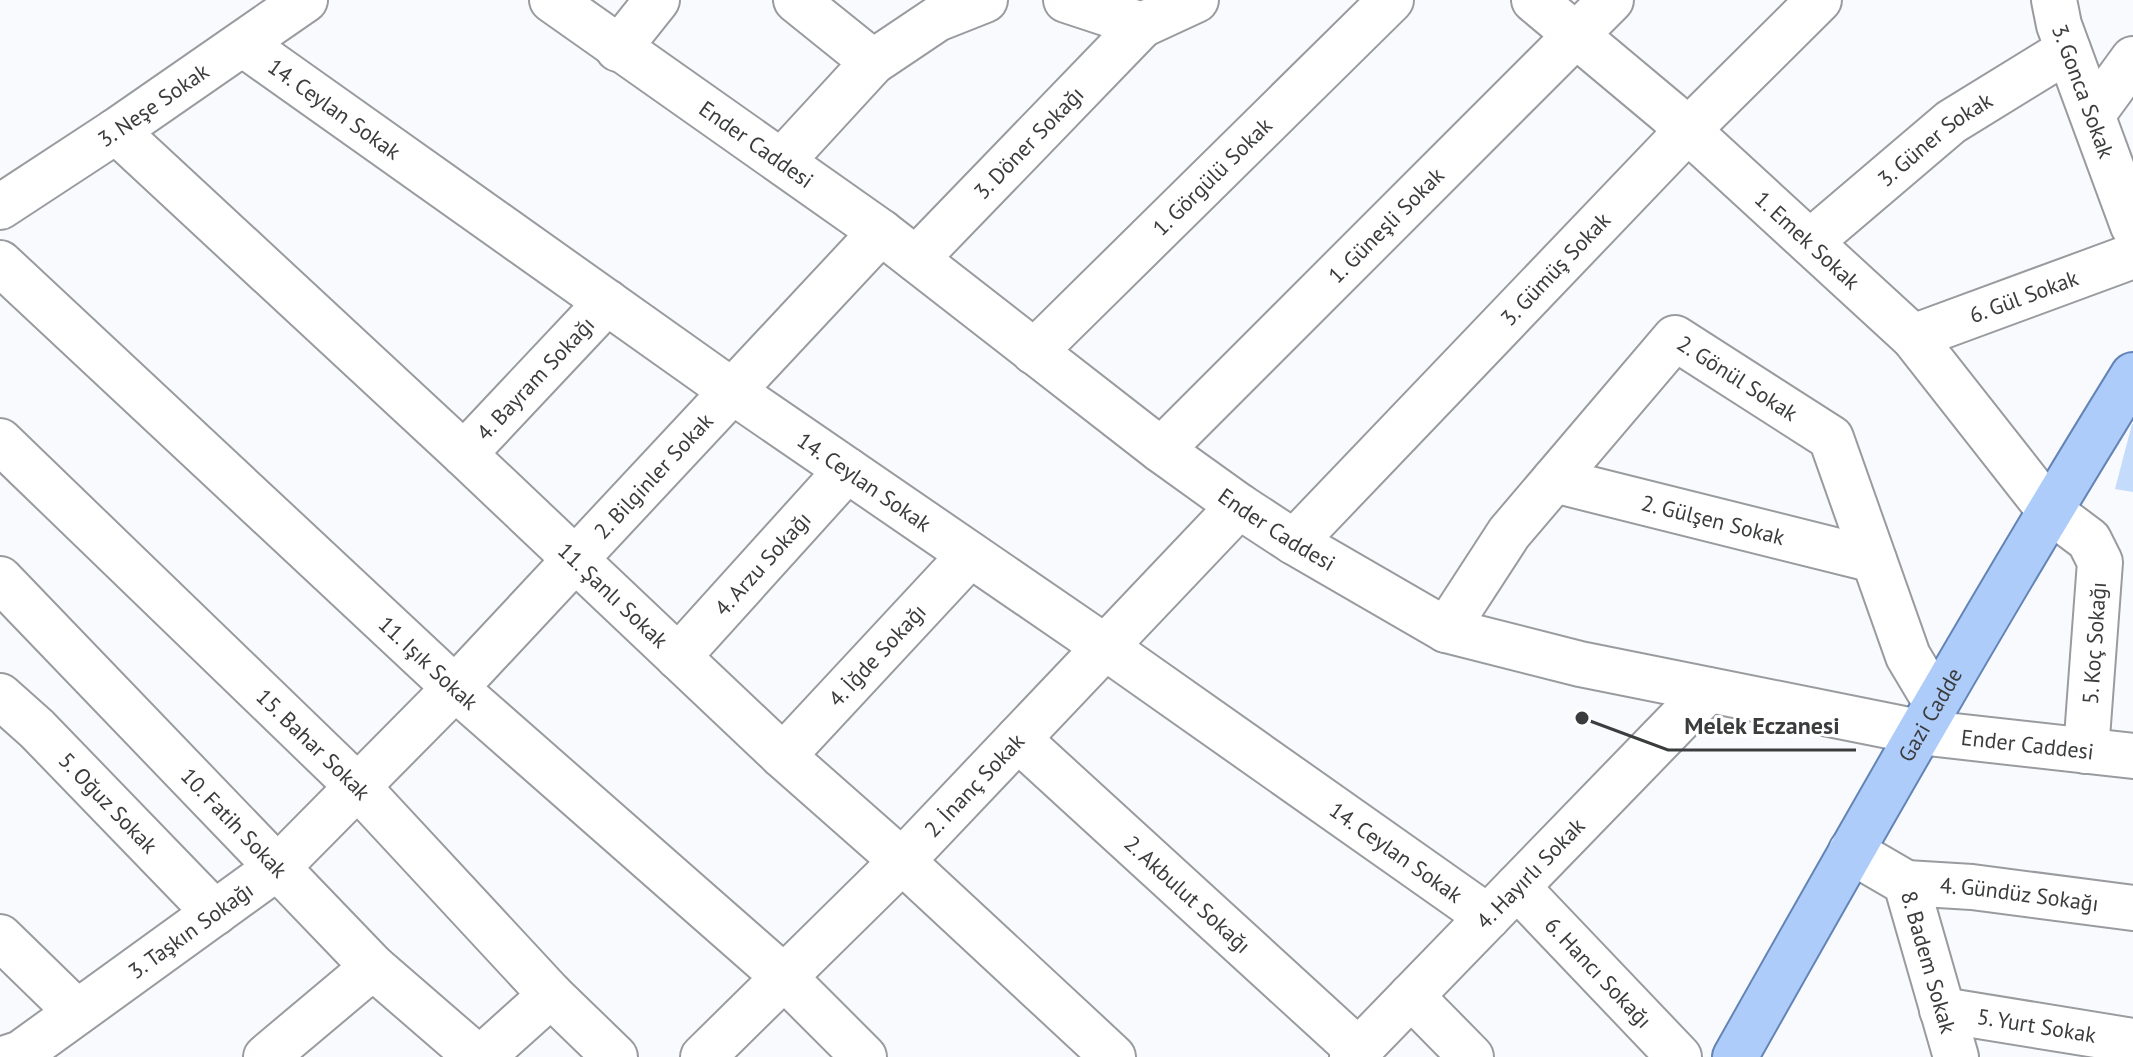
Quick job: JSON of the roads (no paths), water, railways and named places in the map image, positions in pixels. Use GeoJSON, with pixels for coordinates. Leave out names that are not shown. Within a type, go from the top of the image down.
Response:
{"type":"FeatureCollection","features":[{"type":"Feature","properties":{"kind":"main road","name":"Gazi Cadde"},"geometry":{"type":"LineString","coordinates":[[1735,1057],[2049,510],[2133,375]]}},
{"type":"Feature","properties":{"kind":"street","name":"3. Neşe Sokak"},"geometry":{"type":"LineString","coordinates":[[0,207],[305,0]]}},
{"type":"Feature","properties":{"kind":"street","name":"Ender Caddesi"},"geometry":{"type":"LineString","coordinates":[[552,0],[881,232],[1161,450],[1239,506],[1294,542],[1446,630],[1580,664],[1708,690],[1928,718],[2086,751],[2133,756]]}},
{"type":"Feature","properties":{"kind":"street"},"geometry":{"type":"LineString","coordinates":[[618,49],[657,0]]}},
{"type":"Feature","properties":{"kind":"street"},"geometry":{"type":"LineString","coordinates":[[796,0],[873,62]]}},
{"type":"Feature","properties":{"kind":"street"},"geometry":{"type":"LineString","coordinates":[[782,161],[873,62],[937,19],[985,0]]}},
{"type":"Feature","properties":{"kind":"street"},"geometry":{"type":"LineString","coordinates":[[1066,0],[1142,25],[1196,0]]}},
{"type":"Feature","properties":{"kind":"street","name":"1. Görgülü Sokak"},"geometry":{"type":"LineString","coordinates":[[1034,352],[1391,0]]}},
{"type":"Feature","properties":{"kind":"street","name":"1. Emek Sokak"},"geometry":{"type":"LineString","coordinates":[[1534,0],[1688,130],[1913,337],[2049,510]]}},
{"type":"Feature","properties":{"kind":"street","name":"1. Güneşli Sokak"},"geometry":{"type":"LineString","coordinates":[[1161,450],[1611,0]]}},
{"type":"Feature","properties":{"kind":"street","name":"3. Gümüş Sokak"},"geometry":{"type":"LineString","coordinates":[[1294,542],[1688,130],[1819,0]]}},
{"type":"Feature","properties":{"kind":"street","name":"3. Gonca Sokak"},"geometry":{"type":"LineString","coordinates":[[2054,0],[2059,25],[2133,226]]}},
{"type":"Feature","properties":{"kind":"street","name":"3. Döner Sokağı"},"geometry":{"type":"LineString","coordinates":[[916,259],[1142,25]]}},
{"type":"Feature","properties":{"kind":"street","name":"14. Ceylan Sokak"},"geometry":{"type":"LineString","coordinates":[[243,44],[732,391],[970,555],[1105,647],[1502,902]]}},
{"type":"Feature","properties":{"kind":"street","name":"3. Güner Sokak"},"geometry":{"type":"LineString","coordinates":[[1810,242],[1951,122],[2068,50]]}},
{"type":"Feature","properties":{"kind":"street"},"geometry":{"type":"LineString","coordinates":[[2093,114],[2133,59]]}},
{"type":"Feature","properties":{"kind":"street","name":"11. Şanlı Sokak"},"geometry":{"type":"LineString","coordinates":[[116,131],[783,756],[902,861],[1113,1057]]}},
{"type":"Feature","properties":{"kind":"street","name":"2. Bilginler Sokak"},"geometry":{"type":"LineString","coordinates":[[357,786],[455,688],[881,232]]}},
{"type":"Feature","properties":{"kind":"street","name":"6. Gül Sokak"},"geometry":{"type":"LineString","coordinates":[[1913,337],[2133,256]]}},
{"type":"Feature","properties":{"kind":"street","name":"11. Işık Sokak"},"geometry":{"type":"LineString","coordinates":[[0,263],[455,688],[784,977],[864,1057]]}},
{"type":"Feature","properties":{"kind":"street","name":"4. Bayram Sokağı"},"geometry":{"type":"LineString","coordinates":[[464,454],[607,302]]}},
{"type":"Feature","properties":{"kind":"street","name":"2. Gönül Sokak"},"geometry":{"type":"LineString","coordinates":[[1446,630],[1509,533],[1675,338],[1831,438],[1928,718]]}},
{"type":"Feature","properties":{"kind":"street","name":"15. Bahar Sokak"},"geometry":{"type":"LineString","coordinates":[[0,441],[357,786],[551,995],[615,1057]]}},
{"type":"Feature","properties":{"kind":"street","name":"4. Arzu Sokağı"},"geometry":{"type":"LineString","coordinates":[[678,657],[847,470]]}},
{"type":"Feature","properties":{"kind":"street","name":"2. Gülşen Sokak"},"geometry":{"type":"LineString","coordinates":[[1554,480],[1874,560]]}},
{"type":"Feature","properties":{"kind":"street","name":"2. İnanç Sokak"},"geometry":{"type":"LineString","coordinates":[[703,1057],[902,861],[1239,506]]}},
{"type":"Feature","properties":{"kind":"street","name":"5. Koç Sokağı"},"geometry":{"type":"LineString","coordinates":[[2049,510],[2089,540],[2100,562],[2086,751]]}},
{"type":"Feature","properties":{"kind":"street","name":"4. İğde Sokağı"},"geometry":{"type":"LineString","coordinates":[[783,756],[970,555]]}},
{"type":"Feature","properties":{"kind":"street","name":"10. Fatih Sokak"},"geometry":{"type":"LineString","coordinates":[[0,579],[373,967],[480,1057]]}},
{"type":"Feature","properties":{"kind":"street","name":"4. Hayırlı Sokak"},"geometry":{"type":"LineString","coordinates":[[1355,1054],[1708,690]]}},
{"type":"Feature","properties":{"kind":"street","name":"5. Oğuz Sokak"},"geometry":{"type":"LineString","coordinates":[[0,696],[37,729],[215,913]]}},
{"type":"Feature","properties":{"kind":"street","name":"2. Akbulut Sokağı"},"geometry":{"type":"LineString","coordinates":[[1018,739],[1355,1054]]}},
{"type":"Feature","properties":{"kind":"street","name":"3. Taşkın Sokağı"},"geometry":{"type":"LineString","coordinates":[[18,1056],[278,867],[357,786]]}},
{"type":"Feature","properties":{"kind":"street","name":"8. Badem Sokak"},"geometry":{"type":"LineString","coordinates":[[1851,851],[1906,883],[1956,1057]]}},
{"type":"Feature","properties":{"kind":"street","name":"4. Gündüz Sokağı"},"geometry":{"type":"LineString","coordinates":[[1906,883],[1972,887],[2133,908]]}},
{"type":"Feature","properties":{"kind":"street","name":"6. Hancı Sokağı"},"geometry":{"type":"LineString","coordinates":[[1502,902],[1679,1057]]}},
{"type":"Feature","properties":{"kind":"street"},"geometry":{"type":"LineString","coordinates":[[0,937],[77,1012]]}},
{"type":"Feature","properties":{"kind":"street"},"geometry":{"type":"LineString","coordinates":[[266,1057],[373,967]]}},
{"type":"Feature","properties":{"kind":"street"},"geometry":{"type":"LineString","coordinates":[[480,1057],[551,995]]}},
{"type":"Feature","properties":{"kind":"street"},"geometry":{"type":"LineString","coordinates":[[1411,996],[1471,1057]]}},
{"type":"Feature","properties":{"kind":"street","name":"5. Yurt Sokak"},"geometry":{"type":"LineString","coordinates":[[1942,1010],[2133,1041]]}},
{"type":"Feature","properties":{"kind":"place","name":"Melek Eczanesi"},"geometry":{"type":"Point","coordinates":[1582,718]}}]}
